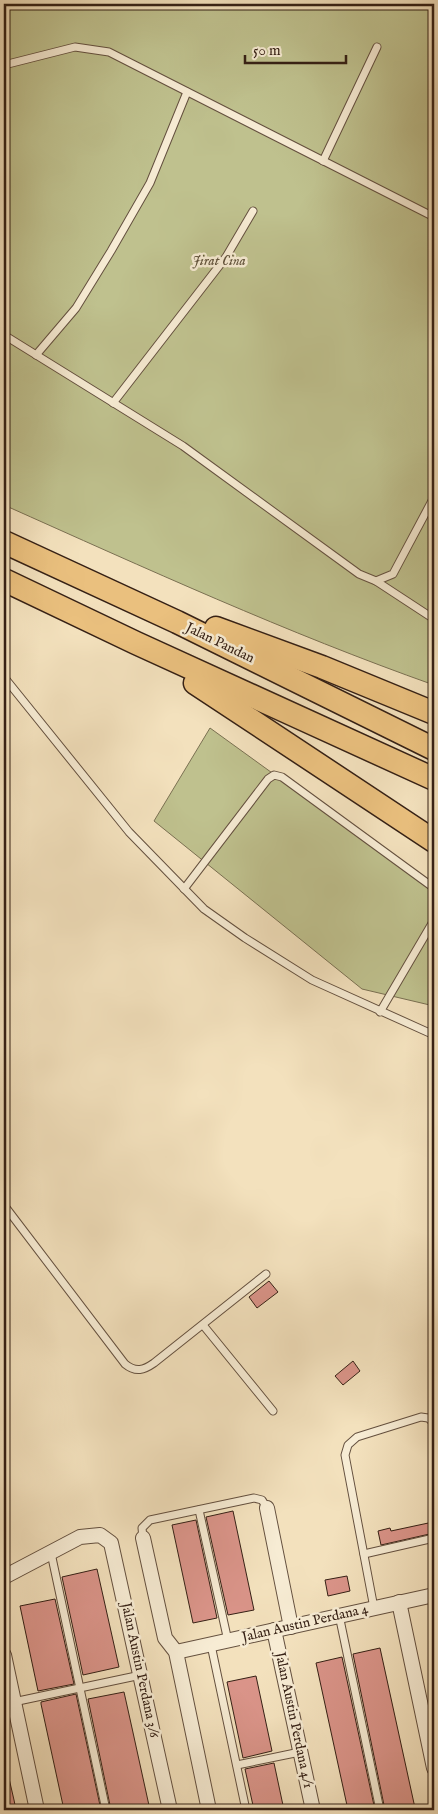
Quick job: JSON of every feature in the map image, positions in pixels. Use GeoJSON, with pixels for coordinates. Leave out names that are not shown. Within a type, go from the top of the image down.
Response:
{"type":"FeatureCollection","features":[{"type":"Feature","properties":{"kind":"highway","name":"Jalan Pandan"},"geometry":{"type":"LineString","coordinates":[[4,542],[177,622],[430,747]]}},
{"type":"Feature","properties":{"kind":"highway"},"geometry":{"type":"LineString","coordinates":[[82,578],[322,667],[430,710]]}},
{"type":"Feature","properties":{"kind":"highway"},"geometry":{"type":"LineString","coordinates":[[4,580],[136,643],[426,775]]}},
{"type":"Feature","properties":{"kind":"highway"},"geometry":{"type":"LineString","coordinates":[[136,643],[434,841]]}},
{"type":"Feature","properties":{"kind":"street"},"geometry":{"type":"LineString","coordinates":[[267,1508],[291,1626]]}},
{"type":"Feature","properties":{"kind":"street","name":"Jalan Austin Perdana 3/6"},"geometry":{"type":"LineString","coordinates":[[52,1553],[80,1537],[100,1535],[111,1543],[116,1557],[170,1810]]}},
{"type":"Feature","properties":{"kind":"street"},"geometry":{"type":"LineString","coordinates":[[143,1538],[164,1638],[176,1652],[209,1810]]}},
{"type":"Feature","properties":{"kind":"street"},"geometry":{"type":"LineString","coordinates":[[4,1577],[52,1553]]}},
{"type":"Feature","properties":{"kind":"street","name":"Jalan Austin Perdana 4"},"geometry":{"type":"LineString","coordinates":[[176,1652],[434,1595]]}},
{"type":"Feature","properties":{"kind":"street"},"geometry":{"type":"LineString","coordinates":[[399,1602],[434,1768]]}},
{"type":"Feature","properties":{"kind":"street","name":"Jalan Austin Perdana 4/1"},"geometry":{"type":"LineString","coordinates":[[274,1630],[313,1810]]}},
{"type":"Feature","properties":{"kind":"street"},"geometry":{"type":"LineString","coordinates":[[4,1655],[9,1703],[37,1810]]}},
{"type":"Feature","properties":{"kind":"lane"},"geometry":{"type":"LineString","coordinates":[[4,65],[75,47],[109,52],[434,217]]}},
{"type":"Feature","properties":{"kind":"lane"},"geometry":{"type":"LineString","coordinates":[[323,161],[377,47]]}},
{"type":"Feature","properties":{"kind":"lane"},"geometry":{"type":"LineString","coordinates":[[36,355],[76,308],[111,251],[150,183],[187,92]]}},
{"type":"Feature","properties":{"kind":"lane"},"geometry":{"type":"LineString","coordinates":[[113,403],[226,257],[253,211]]}},
{"type":"Feature","properties":{"kind":"lane"},"geometry":{"type":"LineString","coordinates":[[4,335],[183,446],[359,574],[376,581],[434,619]]}},
{"type":"Feature","properties":{"kind":"lane"},"geometry":{"type":"LineString","coordinates":[[376,581],[393,574],[434,497]]}},
{"type":"Feature","properties":{"kind":"lane"},"geometry":{"type":"LineString","coordinates":[[4,677],[128,832],[204,908],[238,933],[312,980],[380,1012],[434,1034]]}},
{"type":"Feature","properties":{"kind":"lane"},"geometry":{"type":"LineString","coordinates":[[184,890],[268,779],[274,775],[282,777],[434,888]]}},
{"type":"Feature","properties":{"kind":"lane"},"geometry":{"type":"LineString","coordinates":[[380,1012],[434,920]]}},
{"type":"Feature","properties":{"kind":"lane"},"geometry":{"type":"LineString","coordinates":[[4,1107],[4,1115]]}},
{"type":"Feature","properties":{"kind":"lane"},"geometry":{"type":"LineString","coordinates":[[4,1205],[130,1368],[136,1370],[148,1368],[266,1274]]}},
{"type":"Feature","properties":{"kind":"lane"},"geometry":{"type":"LineString","coordinates":[[203,1326],[273,1411]]}},
{"type":"Feature","properties":{"kind":"lane"},"geometry":{"type":"LineString","coordinates":[[374,1608],[346,1455],[348,1445],[357,1437],[421,1417],[428,1418],[434,1423]]}},
{"type":"Feature","properties":{"kind":"lane"},"geometry":{"type":"LineString","coordinates":[[143,1538],[142,1528],[146,1521],[258,1498],[265,1502],[267,1508]]}},
{"type":"Feature","properties":{"kind":"lane"},"geometry":{"type":"LineString","coordinates":[[200,1510],[228,1641]]}},
{"type":"Feature","properties":{"kind":"lane"},"geometry":{"type":"LineString","coordinates":[[364,1554],[434,1538]]}},
{"type":"Feature","properties":{"kind":"lane"},"geometry":{"type":"LineString","coordinates":[[52,1553],[106,1810]]}},
{"type":"Feature","properties":{"kind":"lane"},"geometry":{"type":"LineString","coordinates":[[339,1615],[380,1810]]}},
{"type":"Feature","properties":{"kind":"lane"},"geometry":{"type":"LineString","coordinates":[[212,1645],[246,1810]]}},
{"type":"Feature","properties":{"kind":"lane"},"geometry":{"type":"LineString","coordinates":[[9,1703],[141,1675]]}},
{"type":"Feature","properties":{"kind":"lane"},"geometry":{"type":"LineString","coordinates":[[237,1765],[300,1752]]}},
{"type":"Feature","properties":{"kind":"lane"},"geometry":{"type":"LineString","coordinates":[[428,1810],[434,1809]]}},
{"type":"Feature","properties":{"kind":"green space","name":"Jirat Cina"},"geometry":{"type":"Polygon","coordinates":[[[4,4],[434,4],[434,685],[271,622],[4,505],[4,4]]]}},
{"type":"Feature","properties":{"kind":"green space"},"geometry":{"type":"Polygon","coordinates":[[[210,728],[434,890],[434,1006],[362,989],[154,821],[210,728]]]}},
{"type":"Feature","properties":{"kind":"building"},"geometry":{"type":"Polygon","coordinates":[[[269,1281],[278,1292],[257,1308],[249,1297],[269,1281]]]}},
{"type":"Feature","properties":{"kind":"building"},"geometry":{"type":"Polygon","coordinates":[[[353,1361],[360,1371],[343,1385],[335,1376],[353,1361]]]}},
{"type":"Feature","properties":{"kind":"building"},"geometry":{"type":"Polygon","coordinates":[[[233,1511],[254,1610],[228,1615],[206,1517],[233,1511]]]}},
{"type":"Feature","properties":{"kind":"building"},"geometry":{"type":"Polygon","coordinates":[[[196,1520],[217,1618],[193,1623],[172,1525],[196,1520]]]}},
{"type":"Feature","properties":{"kind":"building"},"geometry":{"type":"Polygon","coordinates":[[[433,1522],[434,1533],[381,1545],[378,1531],[390,1528],[391,1531],[433,1522]]]}},
{"type":"Feature","properties":{"kind":"building"},"geometry":{"type":"Polygon","coordinates":[[[97,1569],[119,1667],[83,1675],[62,1577],[97,1569]]]}},
{"type":"Feature","properties":{"kind":"building"},"geometry":{"type":"Polygon","coordinates":[[[347,1576],[350,1591],[328,1596],[325,1580],[347,1576]]]}},
{"type":"Feature","properties":{"kind":"building"},"geometry":{"type":"Polygon","coordinates":[[[55,1599],[74,1684],[38,1691],[20,1606],[55,1599]]]}},
{"type":"Feature","properties":{"kind":"building"},"geometry":{"type":"Polygon","coordinates":[[[380,1648],[415,1808],[385,1810],[353,1654],[380,1648]]]}},
{"type":"Feature","properties":{"kind":"building"},"geometry":{"type":"Polygon","coordinates":[[[342,1657],[375,1810],[348,1810],[316,1663],[342,1657]]]}},
{"type":"Feature","properties":{"kind":"building"},"geometry":{"type":"Polygon","coordinates":[[[256,1676],[272,1751],[243,1758],[227,1682],[256,1676]]]}},
{"type":"Feature","properties":{"kind":"building"},"geometry":{"type":"Polygon","coordinates":[[[124,1692],[150,1810],[111,1810],[88,1699],[124,1692]]]}},
{"type":"Feature","properties":{"kind":"building"},"geometry":{"type":"Polygon","coordinates":[[[76,1694],[101,1810],[64,1810],[41,1704],[41,1702],[76,1694]]]}},
{"type":"Feature","properties":{"kind":"building"},"geometry":{"type":"Polygon","coordinates":[[[274,1763],[284,1810],[254,1810],[245,1769],[274,1763]]]}},
{"type":"Feature","properties":{"kind":"building"},"geometry":{"type":"Polygon","coordinates":[[[8,1774],[16,1810],[4,1810],[4,1775],[8,1774]]]}}]}
